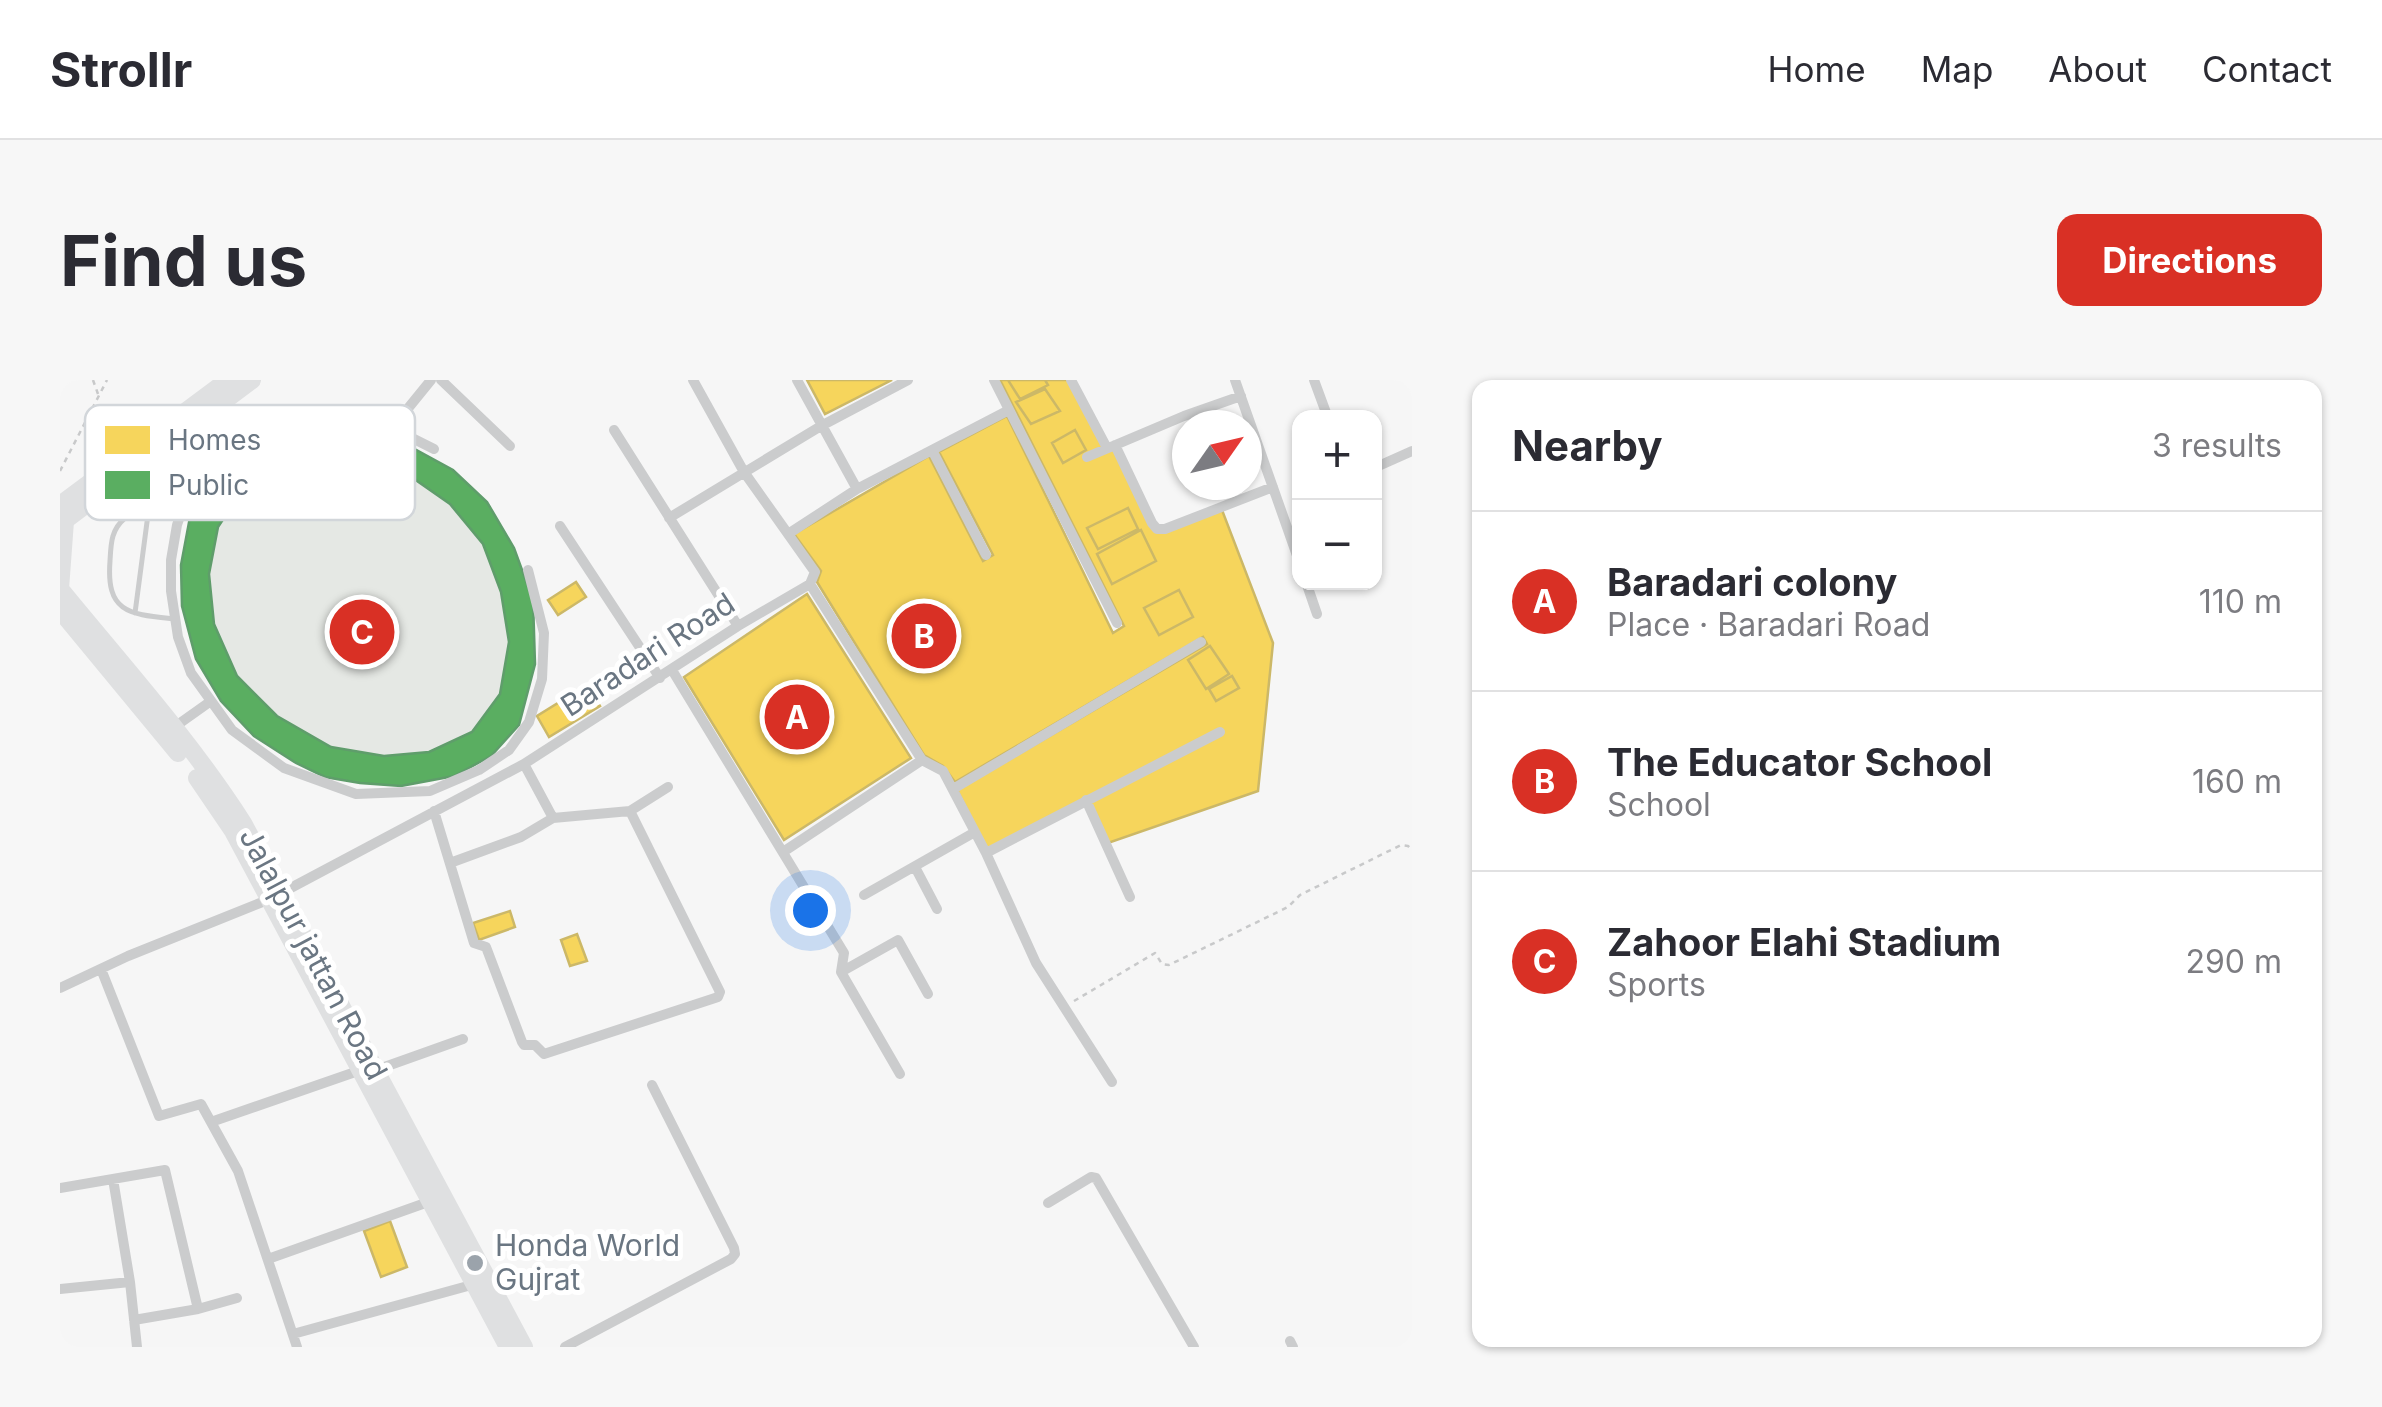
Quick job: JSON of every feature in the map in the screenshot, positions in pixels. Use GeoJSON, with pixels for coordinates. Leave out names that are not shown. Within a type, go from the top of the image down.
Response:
{"type":"FeatureCollection","features":[{"type":"Feature","properties":{"kind":"main road"},"geometry":{"type":"LineString","coordinates":[[198,405],[228,380]]}},
{"type":"Feature","properties":{"kind":"main road"},"geometry":{"type":"LineString","coordinates":[[217,405],[252,380]]}},
{"type":"Feature","properties":{"kind":"main road"},"geometry":{"type":"LineString","coordinates":[[60,589],[62,517],[85,498]]}},
{"type":"Feature","properties":{"kind":"main road"},"geometry":{"type":"LineString","coordinates":[[62,517],[85,500]]}},
{"type":"Feature","properties":{"kind":"main road","name":"Jalalpur jattan Road"},"geometry":{"type":"LineString","coordinates":[[60,589],[224,793],[368,1070],[524,1347]]}},
{"type":"Feature","properties":{"kind":"main road","name":"Jalalpur jattan Road"},"geometry":{"type":"LineString","coordinates":[[63,620],[214,800],[276,896]]}},
{"type":"Feature","properties":{"kind":"main road","name":"Jalalpur jattan Road"},"geometry":{"type":"LineString","coordinates":[[405,1138],[431,1201],[508,1347]]}},
{"type":"Feature","properties":{"kind":"street"},"geometry":{"type":"LineString","coordinates":[[411,405],[431,380]]}},
{"type":"Feature","properties":{"kind":"street"},"geometry":{"type":"LineString","coordinates":[[441,380],[510,446]]}},
{"type":"Feature","properties":{"kind":"street"},"geometry":{"type":"LineString","coordinates":[[692,380],[744,472],[815,572],[810,584],[922,760],[943,772],[986,853],[1036,963],[1112,1082]]}},
{"type":"Feature","properties":{"kind":"street"},"geometry":{"type":"LineString","coordinates":[[796,380],[857,489]]}},
{"type":"Feature","properties":{"kind":"street"},"geometry":{"type":"LineString","coordinates":[[670,518],[820,426],[908,380]]}},
{"type":"Feature","properties":{"kind":"street"},"geometry":{"type":"LineString","coordinates":[[994,380],[1118,623]]}},
{"type":"Feature","properties":{"kind":"street"},"geometry":{"type":"LineString","coordinates":[[1071,380],[1157,529],[1273,488]]}},
{"type":"Feature","properties":{"kind":"street"},"geometry":{"type":"LineString","coordinates":[[1235,380],[1292,541]]}},
{"type":"Feature","properties":{"kind":"street"},"geometry":{"type":"LineString","coordinates":[[1314,380],[1325,410]]}},
{"type":"Feature","properties":{"kind":"street"},"geometry":{"type":"LineString","coordinates":[[1087,457],[1241,396]]}},
{"type":"Feature","properties":{"kind":"street"},"geometry":{"type":"LineString","coordinates":[[788,534],[857,489],[1009,410]]}},
{"type":"Feature","properties":{"kind":"street"},"geometry":{"type":"LineString","coordinates":[[614,430],[738,626]]}},
{"type":"Feature","properties":{"kind":"street"},"geometry":{"type":"LineString","coordinates":[[415,440],[434,449]]}},
{"type":"Feature","properties":{"kind":"street"},"geometry":{"type":"LineString","coordinates":[[932,450],[986,554]]}},
{"type":"Feature","properties":{"kind":"street"},"geometry":{"type":"LineString","coordinates":[[1382,464],[1412,451]]}},
{"type":"Feature","properties":{"kind":"street"},"geometry":{"type":"LineString","coordinates":[[178,520],[171,560],[171,590],[178,637],[191,673],[232,730],[284,768],[356,794],[430,791],[479,770],[508,750],[529,722],[542,679],[544,632],[528,570]]}},
{"type":"Feature","properties":{"kind":"street"},"geometry":{"type":"LineString","coordinates":[[560,526],[660,678]]}},
{"type":"Feature","properties":{"kind":"street","name":"Baradari Road"},"geometry":{"type":"LineString","coordinates":[[60,988],[276,896],[524,764],[810,584]]}},
{"type":"Feature","properties":{"kind":"street"},"geometry":{"type":"LineString","coordinates":[[1309,590],[1317,614]]}},
{"type":"Feature","properties":{"kind":"street"},"geometry":{"type":"LineString","coordinates":[[953,789],[1201,642]]}},
{"type":"Feature","properties":{"kind":"street"},"geometry":{"type":"LineString","coordinates":[[672,670],[844,953],[841,972],[900,1074]]}},
{"type":"Feature","properties":{"kind":"street"},"geometry":{"type":"LineString","coordinates":[[173,728],[211,701]]}},
{"type":"Feature","properties":{"kind":"street"},"geometry":{"type":"LineString","coordinates":[[986,853],[1220,732]]}},
{"type":"Feature","properties":{"kind":"street"},"geometry":{"type":"LineString","coordinates":[[783,852],[922,760]]}},
{"type":"Feature","properties":{"kind":"street"},"geometry":{"type":"LineString","coordinates":[[524,764],[553,818]]}},
{"type":"Feature","properties":{"kind":"street"},"geometry":{"type":"LineString","coordinates":[[450,863],[521,837],[553,818],[630,811],[668,787]]}},
{"type":"Feature","properties":{"kind":"street"},"geometry":{"type":"LineString","coordinates":[[1086,800],[1130,897]]}},
{"type":"Feature","properties":{"kind":"street"},"geometry":{"type":"LineString","coordinates":[[434,812],[474,943],[486,947],[524,1046],[535,1044],[544,1054],[718,997],[720,992],[630,811]]}},
{"type":"Feature","properties":{"kind":"street"},"geometry":{"type":"LineString","coordinates":[[864,896],[974,832]]}},
{"type":"Feature","properties":{"kind":"street"},"geometry":{"type":"LineString","coordinates":[[915,868],[937,909]]}},
{"type":"Feature","properties":{"kind":"street"},"geometry":{"type":"LineString","coordinates":[[841,972],[898,940],[928,994]]}},
{"type":"Feature","properties":{"kind":"street"},"geometry":{"type":"LineString","coordinates":[[101,968],[158,1116],[201,1104],[238,1171],[297,1347]]}},
{"type":"Feature","properties":{"kind":"street"},"geometry":{"type":"LineString","coordinates":[[211,1122],[463,1039]]}},
{"type":"Feature","properties":{"kind":"street"},"geometry":{"type":"LineString","coordinates":[[566,1347],[735,1254],[652,1085]]}},
{"type":"Feature","properties":{"kind":"street"},"geometry":{"type":"LineString","coordinates":[[60,1188],[164,1170],[198,1309]]}},
{"type":"Feature","properties":{"kind":"street"},"geometry":{"type":"LineString","coordinates":[[112,1178],[138,1347]]}},
{"type":"Feature","properties":{"kind":"street"},"geometry":{"type":"LineString","coordinates":[[1048,1203],[1096,1178],[1194,1347]]}},
{"type":"Feature","properties":{"kind":"street"},"geometry":{"type":"LineString","coordinates":[[268,1259],[431,1201]]}},
{"type":"Feature","properties":{"kind":"street"},"geometry":{"type":"LineString","coordinates":[[60,1289],[130,1282]]}},
{"type":"Feature","properties":{"kind":"street"},"geometry":{"type":"LineString","coordinates":[[293,1334],[475,1284]]}},
{"type":"Feature","properties":{"kind":"street"},"geometry":{"type":"LineString","coordinates":[[134,1320],[237,1298]]}},
{"type":"Feature","properties":{"kind":"lane"},"geometry":{"type":"LineString","coordinates":[[123,520],[112,538],[108,582],[111,592],[117,602],[136,614],[176,619]]}},
{"type":"Feature","properties":{"kind":"lane"},"geometry":{"type":"LineString","coordinates":[[136,614],[147,520]]}},
{"type":"Feature","properties":{"kind":"path"},"geometry":{"type":"LineString","coordinates":[[92,380],[98,396]]}},
{"type":"Feature","properties":{"kind":"path"},"geometry":{"type":"LineString","coordinates":[[93,405],[107,380]]}},
{"type":"Feature","properties":{"kind":"path"},"geometry":{"type":"LineString","coordinates":[[60,471],[85,422]]}},
{"type":"Feature","properties":{"kind":"path"},"geometry":{"type":"LineString","coordinates":[[1064,1007],[1155,954],[1164,965],[1172,964],[1288,907],[1300,895],[1398,846],[1412,850]]}},
{"type":"Feature","properties":{"kind":"shaded area"},"geometry":{"type":"Polygon","coordinates":[[[415,449],[453,470],[514,548],[533,600],[535,664],[519,725],[491,756],[454,776],[401,786],[325,777],[254,736],[221,701],[196,659],[182,606],[181,565],[189,520],[415,520],[415,449]]]}},
{"type":"Feature","properties":{"kind":"building: Homes"},"geometry":{"type":"Polygon","coordinates":[[[807,380],[892,380],[825,414],[807,380]]]}},
{"type":"Feature","properties":{"kind":"building: Homes"},"geometry":{"type":"Polygon","coordinates":[[[1000,380],[1069,380],[1104,447],[1114,448],[1157,531],[1222,510],[1273,643],[1258,791],[1108,843],[1088,801],[987,849],[957,790],[1207,644],[1203,637],[955,782],[943,766],[924,755],[817,582],[821,571],[794,534],[929,456],[983,561],[993,555],[939,452],[1007,416],[1113,633],[1124,626],[1000,380]]]}},
{"type":"Feature","properties":{"kind":"building: Homes"},"geometry":{"type":"Polygon","coordinates":[[[1008,380],[1045,380],[1048,385],[1020,399],[1008,380]]]}},
{"type":"Feature","properties":{"kind":"building: Homes"},"geometry":{"type":"Polygon","coordinates":[[[1045,389],[1060,411],[1031,424],[1016,402],[1045,389]]]}},
{"type":"Feature","properties":{"kind":"building: Homes"},"geometry":{"type":"Polygon","coordinates":[[[1075,430],[1086,450],[1063,463],[1052,443],[1075,430]]]}},
{"type":"Feature","properties":{"kind":"building: Homes"},"geometry":{"type":"Polygon","coordinates":[[[1128,508],[1138,529],[1098,549],[1087,528],[1128,508]]]}},
{"type":"Feature","properties":{"kind":"building: Homes"},"geometry":{"type":"Polygon","coordinates":[[[1141,530],[1156,561],[1112,584],[1097,554],[1141,530]]]}},
{"type":"Feature","properties":{"kind":"building: Homes"},"geometry":{"type":"Polygon","coordinates":[[[576,582],[586,597],[558,615],[548,600],[576,582]]]}},
{"type":"Feature","properties":{"kind":"building: Homes"},"geometry":{"type":"Polygon","coordinates":[[[1179,590],[1193,617],[1159,635],[1144,608],[1179,590]]]}},
{"type":"Feature","properties":{"kind":"building: Homes"},"geometry":{"type":"Polygon","coordinates":[[[807,594],[911,758],[784,840],[684,677],[807,594]]]}},
{"type":"Feature","properties":{"kind":"building: Homes"},"geometry":{"type":"Polygon","coordinates":[[[1210,646],[1229,674],[1206,689],[1188,660],[1210,646]]]}},
{"type":"Feature","properties":{"kind":"building: Homes"},"geometry":{"type":"Polygon","coordinates":[[[1232,676],[1239,688],[1216,701],[1209,689],[1232,676]]]}},
{"type":"Feature","properties":{"kind":"building: Homes"},"geometry":{"type":"Polygon","coordinates":[[[587,685],[600,706],[549,737],[537,716],[587,685]]]}},
{"type":"Feature","properties":{"kind":"building: Homes"},"geometry":{"type":"Polygon","coordinates":[[[510,911],[515,927],[479,940],[473,923],[510,911]]]}},
{"type":"Feature","properties":{"kind":"building: Homes"},"geometry":{"type":"Polygon","coordinates":[[[577,934],[587,961],[570,966],[561,940],[577,934]]]}},
{"type":"Feature","properties":{"kind":"building: Homes"},"geometry":{"type":"Polygon","coordinates":[[[390,1221],[407,1267],[381,1277],[364,1231],[390,1221]]]}},
{"type":"Feature","properties":{"kind":"building: Public"},"geometry":{"type":"Polygon","coordinates":[[[415,449],[453,470],[487,502],[514,548],[533,600],[535,664],[519,725],[491,756],[454,776],[401,786],[325,777],[254,736],[221,701],[196,659],[182,606],[181,565],[189,520],[223,520],[209,574],[214,624],[237,676],[277,716],[331,747],[384,756],[429,752],[472,732],[500,694],[509,642],[501,592],[483,544],[450,504],[415,480],[415,449]]]}},
{"type":"Feature","properties":{"kind":"place","name":"Zahoor Elahi Stadium"},"geometry":{"type":"Point","coordinates":[362,632]}},
{"type":"Feature","properties":{"kind":"place","name":"The Educator School"},"geometry":{"type":"Point","coordinates":[924,636]}},
{"type":"Feature","properties":{"kind":"place","name":"Baradari colony"},"geometry":{"type":"Point","coordinates":[797,717]}},
{"type":"Feature","properties":{"kind":"place","name":"Honda World Gujrat"},"geometry":{"type":"Point","coordinates":[475,1263]}}]}
